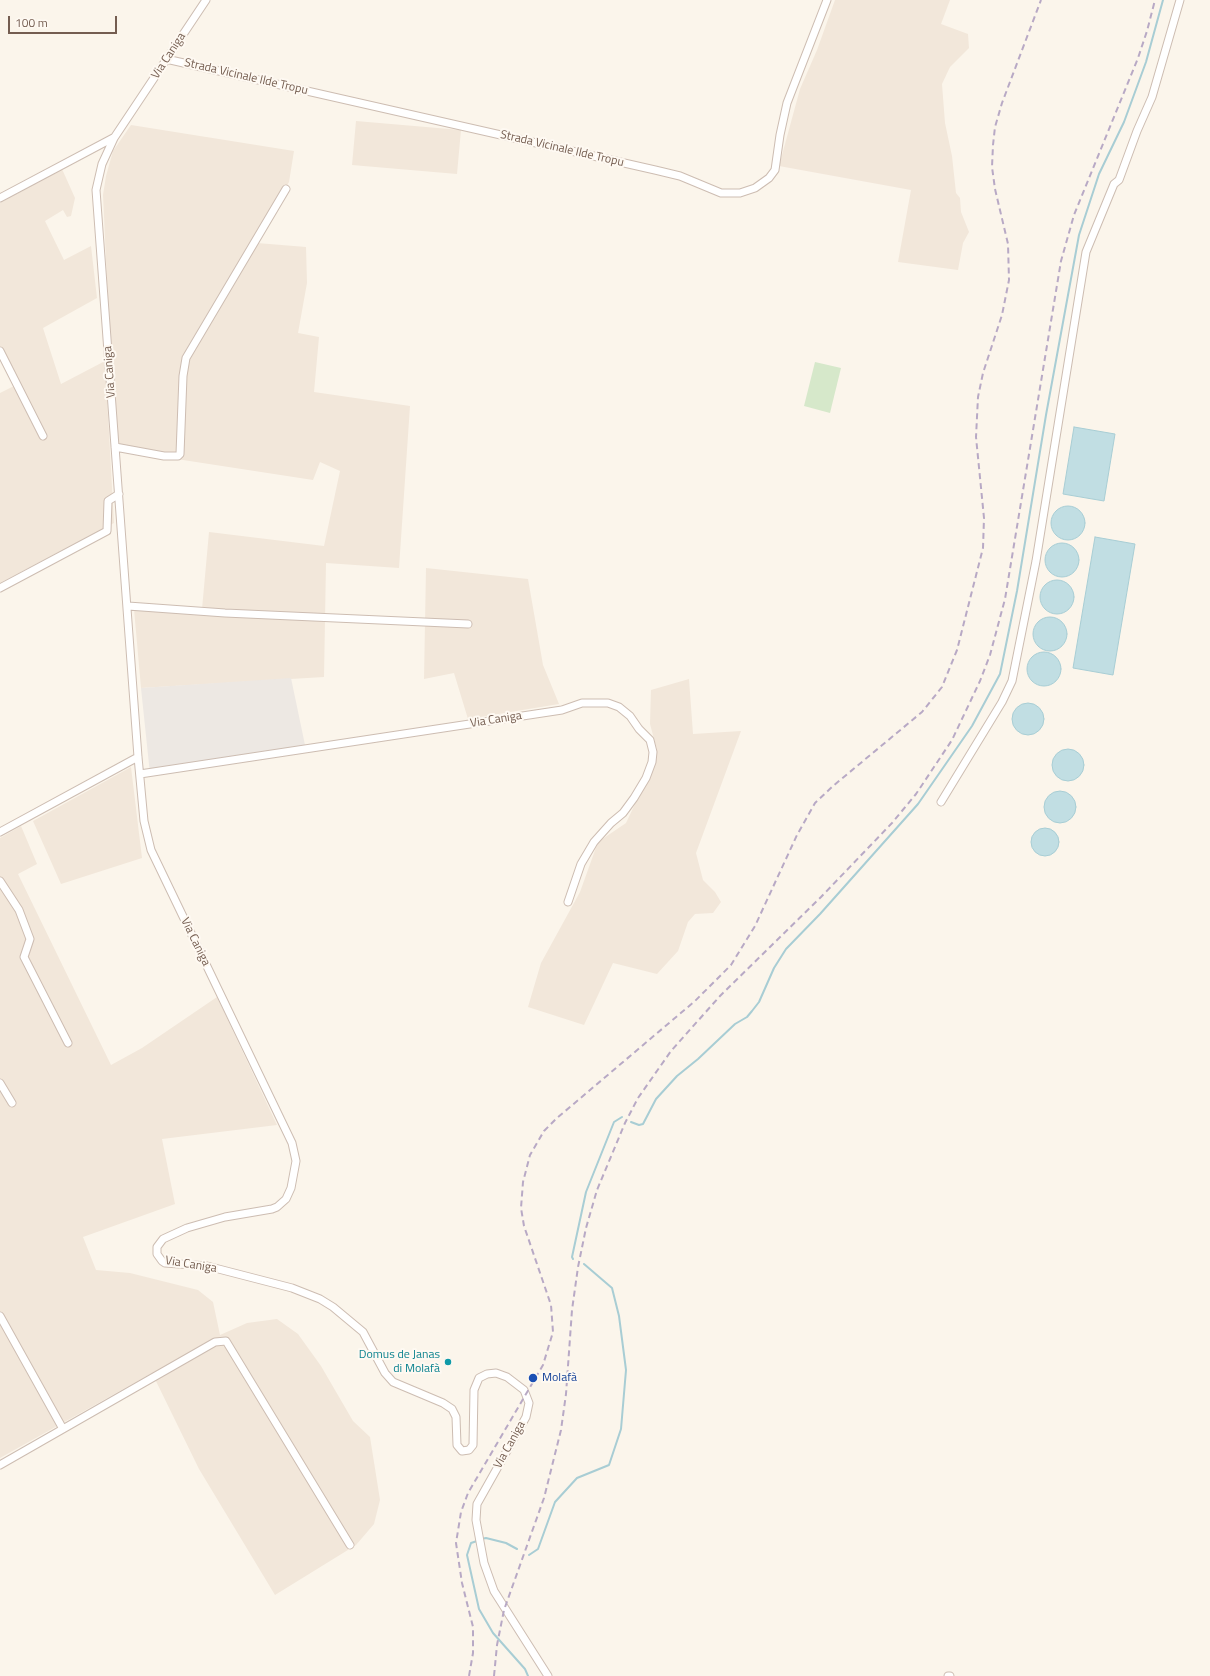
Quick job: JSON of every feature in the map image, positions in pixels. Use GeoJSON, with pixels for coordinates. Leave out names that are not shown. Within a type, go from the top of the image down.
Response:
{"type":"FeatureCollection","features":[{"type":"Feature","properties":{"kind":"street","name":"Via Caniga"},"geometry":{"type":"LineString","coordinates":[[206,0],[114,138],[102,164],[96,190],[138,757],[144,821],[151,850],[292,1143],[296,1161],[291,1188],[286,1200],[278,1207],[225,1217],[168,1236],[159,1243],[157,1254],[165,1263],[207,1266],[292,1288],[320,1299],[333,1307],[363,1332],[385,1372],[393,1382],[443,1403],[452,1409],[456,1417],[457,1445],[462,1451],[470,1450],[473,1445],[474,1390],[479,1378],[487,1374],[496,1373],[517,1383],[527,1394],[529,1407],[522,1427],[477,1504],[477,1532],[494,1591],[548,1676]]}},
{"type":"Feature","properties":{"kind":"street","name":"Strada Vicinale Ilde Tropu"},"geometry":{"type":"LineString","coordinates":[[166,59],[680,176],[722,193],[740,193],[755,188],[770,178],[775,170],[780,135],[787,103],[827,0]]}},
{"type":"Feature","properties":{"kind":"street"},"geometry":{"type":"LineString","coordinates":[[941,802],[1002,702],[1012,681],[1036,561],[1086,252],[1114,184],[1119,180],[1137,131],[1152,97],[1180,0]]}},
{"type":"Feature","properties":{"kind":"street"},"geometry":{"type":"LineString","coordinates":[[0,198],[114,138]]}},
{"type":"Feature","properties":{"kind":"street"},"geometry":{"type":"LineString","coordinates":[[115,447],[164,456],[178,456],[180,454],[183,376],[186,358],[286,189]]}},
{"type":"Feature","properties":{"kind":"street"},"geometry":{"type":"LineString","coordinates":[[0,351],[43,436]]}},
{"type":"Feature","properties":{"kind":"street"},"geometry":{"type":"LineString","coordinates":[[0,588],[107,531],[108,501],[119,494]]}},
{"type":"Feature","properties":{"kind":"street"},"geometry":{"type":"LineString","coordinates":[[128,606],[254,615],[468,624]]}},
{"type":"Feature","properties":{"kind":"street","name":"Via Caniga"},"geometry":{"type":"LineString","coordinates":[[140,774],[562,710],[582,703],[608,703],[619,707],[630,716],[639,729],[650,740],[653,752],[652,762],[646,778],[624,813],[611,823],[594,842],[581,864],[568,902]]}},
{"type":"Feature","properties":{"kind":"street"},"geometry":{"type":"LineString","coordinates":[[0,832],[138,757]]}},
{"type":"Feature","properties":{"kind":"street"},"geometry":{"type":"LineString","coordinates":[[0,881],[19,910],[30,939],[24,957],[68,1043]]}},
{"type":"Feature","properties":{"kind":"street"},"geometry":{"type":"LineString","coordinates":[[0,1083],[12,1103]]}},
{"type":"Feature","properties":{"kind":"street"},"geometry":{"type":"LineString","coordinates":[[0,1316],[64,1429]]}},
{"type":"Feature","properties":{"kind":"street"},"geometry":{"type":"LineString","coordinates":[[0,1466],[215,1342],[226,1341],[350,1545]]}},
{"type":"Feature","properties":{"kind":"shaded area"},"geometry":{"type":"Polygon","coordinates":[[[835,0],[950,0],[941,24],[968,34],[969,48],[950,67],[942,84],[945,123],[952,156],[956,193],[960,198],[961,212],[969,232],[963,243],[958,270],[898,262],[911,190],[779,166],[800,89],[817,50],[835,0]]]}},
{"type":"Feature","properties":{"kind":"shaded area"},"geometry":{"type":"Polygon","coordinates":[[[356,121],[461,130],[457,174],[352,165],[356,121]]]}},
{"type":"Feature","properties":{"kind":"shaded area"},"geometry":{"type":"Polygon","coordinates":[[[131,125],[294,151],[289,182],[257,243],[306,247],[307,283],[298,333],[319,337],[314,392],[410,406],[399,568],[326,563],[324,677],[141,688],[134,609],[202,609],[209,532],[324,546],[340,471],[320,462],[313,480],[118,450],[110,347],[103,195],[106,176],[113,151],[131,125]]]}},
{"type":"Feature","properties":{"kind":"shaded area"},"geometry":{"type":"Polygon","coordinates":[[[62,169],[75,198],[71,216],[67,217],[63,210],[45,221],[64,260],[91,246],[97,298],[43,328],[61,384],[105,361],[114,523],[0,583],[0,393],[20,383],[0,346],[0,203],[62,169]]]}},
{"type":"Feature","properties":{"kind":"shaded area"},"geometry":{"type":"Polygon","coordinates":[[[426,568],[528,579],[543,665],[559,704],[468,719],[454,673],[424,679],[426,568]]]}},
{"type":"Feature","properties":{"kind":"shaded area"},"geometry":{"type":"Polygon","coordinates":[[[291,678],[305,745],[150,774],[141,688],[291,678]]]}},
{"type":"Feature","properties":{"kind":"shaded area"},"geometry":{"type":"Polygon","coordinates":[[[689,679],[693,734],[741,731],[696,853],[703,880],[715,892],[721,902],[713,913],[695,914],[688,922],[678,951],[657,974],[613,963],[584,1025],[528,1007],[541,963],[580,892],[598,842],[626,823],[653,766],[657,750],[650,724],[651,690],[689,679]]]}},
{"type":"Feature","properties":{"kind":"shaded area"},"geometry":{"type":"Polygon","coordinates":[[[131,767],[142,858],[61,884],[33,821],[131,767]]]}},
{"type":"Feature","properties":{"kind":"shaded area"},"geometry":{"type":"Polygon","coordinates":[[[21,826],[37,864],[18,874],[111,1065],[142,1048],[217,997],[277,1125],[162,1139],[175,1204],[83,1237],[96,1270],[130,1273],[198,1290],[213,1302],[220,1335],[247,1323],[277,1319],[298,1334],[321,1366],[353,1421],[370,1437],[380,1500],[374,1524],[356,1545],[275,1595],[199,1469],[152,1373],[0,1458],[0,838],[21,826]]]}},
{"type":"Feature","properties":{"kind":"green space"},"geometry":{"type":"Polygon","coordinates":[[[815,362],[841,368],[830,413],[804,406],[815,362]]]}},
{"type":"Feature","properties":{"kind":"water"},"geometry":{"type":"Polygon","coordinates":[[[1074,427],[1115,434],[1104,501],[1063,494],[1074,427]]]}},
{"type":"Feature","properties":{"kind":"water"},"geometry":{"type":"Polygon","coordinates":[[[1068,506],[1080,511],[1085,523],[1080,535],[1068,540],[1056,535],[1051,523],[1056,511],[1068,506]]]}},
{"type":"Feature","properties":{"kind":"water"},"geometry":{"type":"Polygon","coordinates":[[[1095,537],[1135,544],[1113,675],[1073,668],[1095,537]]]}},
{"type":"Feature","properties":{"kind":"water"},"geometry":{"type":"Polygon","coordinates":[[[1059,543],[1065,543],[1069,544],[1076,550],[1079,560],[1078,567],[1072,574],[1065,577],[1059,577],[1055,576],[1048,570],[1045,563],[1045,557],[1046,553],[1052,546],[1059,543]]]}},
{"type":"Feature","properties":{"kind":"water"},"geometry":{"type":"Polygon","coordinates":[[[1060,580],[1069,585],[1073,590],[1073,604],[1069,609],[1064,613],[1054,614],[1050,613],[1041,604],[1040,594],[1041,590],[1050,581],[1060,580]]]}},
{"type":"Feature","properties":{"kind":"water"},"geometry":{"type":"Polygon","coordinates":[[[1047,617],[1053,617],[1062,622],[1066,628],[1066,640],[1062,646],[1053,651],[1047,651],[1038,646],[1033,637],[1033,631],[1038,622],[1047,617]]]}},
{"type":"Feature","properties":{"kind":"water"},"geometry":{"type":"Polygon","coordinates":[[[1044,652],[1056,657],[1061,669],[1056,681],[1044,686],[1032,681],[1027,669],[1032,657],[1044,652]]]}},
{"type":"Feature","properties":{"kind":"water"},"geometry":{"type":"Polygon","coordinates":[[[1025,703],[1031,703],[1040,707],[1044,719],[1040,731],[1031,735],[1025,735],[1016,731],[1012,722],[1012,716],[1016,707],[1025,703]]]}},
{"type":"Feature","properties":{"kind":"water"},"geometry":{"type":"Polygon","coordinates":[[[1065,749],[1071,749],[1080,753],[1084,765],[1080,777],[1071,781],[1065,781],[1056,777],[1052,768],[1052,762],[1056,753],[1065,749]]]}},
{"type":"Feature","properties":{"kind":"water"},"geometry":{"type":"Polygon","coordinates":[[[1057,791],[1063,791],[1072,795],[1076,807],[1072,819],[1063,823],[1057,823],[1048,819],[1044,810],[1044,804],[1048,795],[1057,791]]]}},
{"type":"Feature","properties":{"kind":"water"},"geometry":{"type":"Polygon","coordinates":[[[1045,828],[1055,832],[1059,842],[1055,852],[1045,856],[1035,852],[1031,842],[1035,832],[1045,828]]]}},
{"type":"Feature","properties":{"kind":"waterway"},"geometry":{"type":"LineString","coordinates":[[631,1122],[639,1125],[643,1124],[656,1099],[677,1076],[698,1059],[735,1024],[747,1017],[752,1011],[759,1002],[774,968],[786,949],[820,914],[918,804],[972,726],[1000,674],[1017,591],[1046,415],[1079,235],[1099,174],[1124,122],[1146,62],[1163,0]]}},
{"type":"Feature","properties":{"kind":"waterway"},"geometry":{"type":"LineString","coordinates":[[573,1259],[572,1257],[586,1192],[614,1122],[622,1117]]}},
{"type":"Feature","properties":{"kind":"waterway"},"geometry":{"type":"LineString","coordinates":[[529,1555],[538,1549],[555,1502],[577,1478],[609,1465],[621,1429],[626,1370],[619,1316],[612,1288],[584,1264]]}},
{"type":"Feature","properties":{"kind":"waterway"},"geometry":{"type":"LineString","coordinates":[[481,1539],[486,1538],[506,1543],[517,1549]]}},
{"type":"Feature","properties":{"kind":"waterway"},"geometry":{"type":"LineString","coordinates":[[477,1541],[471,1543],[467,1555],[479,1609],[493,1633],[525,1669],[528,1676]]}},
{"type":"Feature","properties":{"kind":"railway"},"geometry":{"type":"LineString","coordinates":[[469,1676],[473,1653],[473,1627],[462,1583],[456,1543],[461,1512],[468,1493],[543,1365],[553,1332],[551,1305],[524,1226],[521,1208],[523,1182],[530,1155],[544,1131],[557,1118],[695,1001],[731,965],[755,926],[797,835],[815,803],[833,786],[922,712],[942,687],[957,650],[983,548],[984,518],[976,437],[978,397],[983,373],[1002,315],[1009,280],[1008,244],[995,189],[992,167],[995,127],[1002,103],[1041,0]]}},
{"type":"Feature","properties":{"kind":"railway"},"geometry":{"type":"LineString","coordinates":[[494,1676],[497,1645],[504,1610],[544,1498],[561,1430],[566,1394],[572,1310],[578,1267],[586,1228],[597,1190],[625,1123],[638,1098],[671,1051],[720,996],[821,897],[892,823],[916,794],[952,740],[980,681],[990,655],[1005,599],[1061,261],[1074,215],[1138,58],[1155,0]]}},
{"type":"Feature","properties":{"kind":"place","name":"Domus de Janas di Molafà"},"geometry":{"type":"Point","coordinates":[448,1362]}},
{"type":"Feature","properties":{"kind":"place","name":"Molafà"},"geometry":{"type":"Point","coordinates":[533,1378]}}]}
